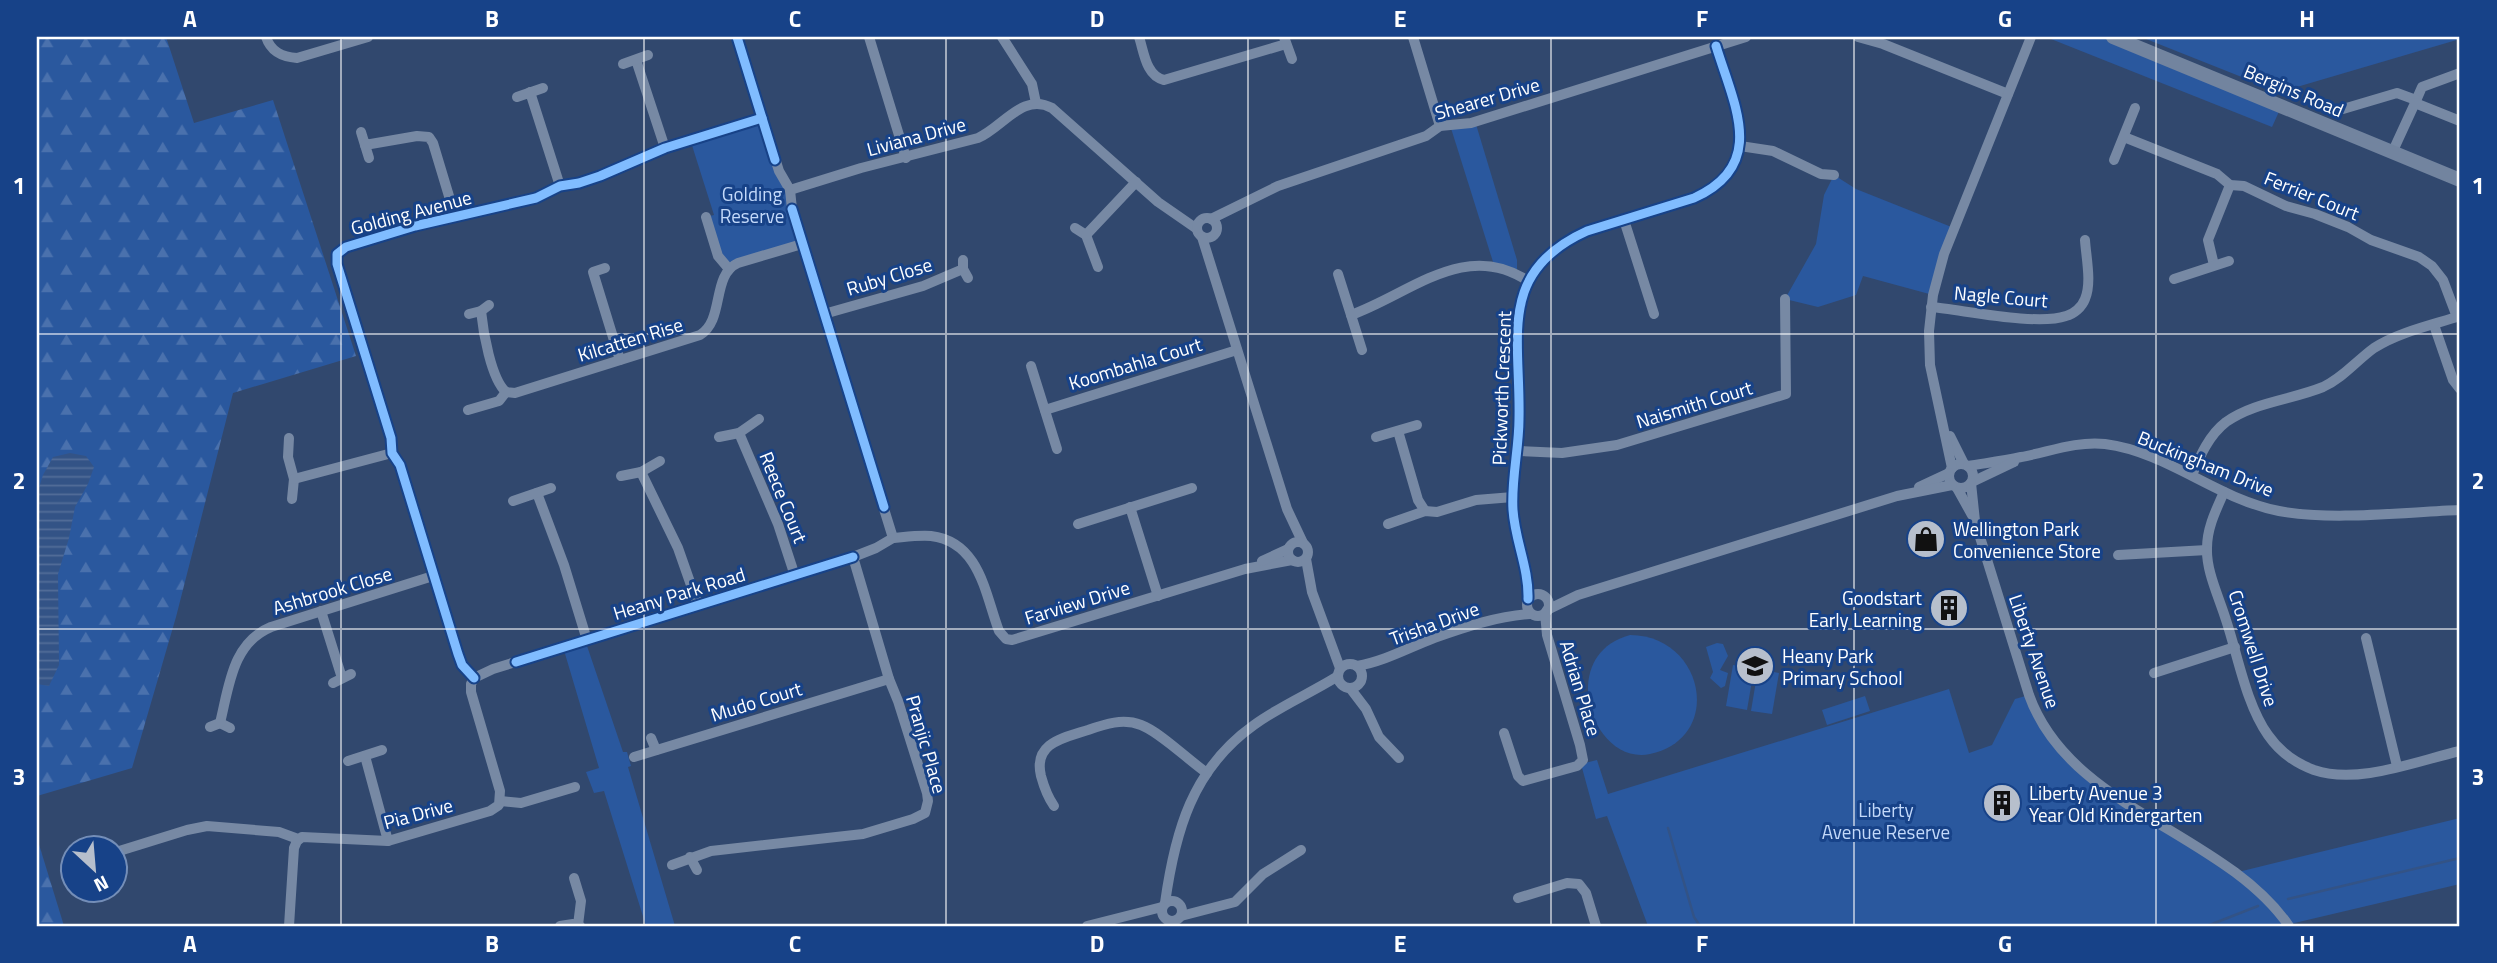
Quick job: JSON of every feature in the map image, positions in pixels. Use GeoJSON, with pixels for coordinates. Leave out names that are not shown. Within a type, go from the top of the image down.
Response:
{"type":"FeatureCollection","features":[{"type":"Feature","properties":{"kind":"main road","name":"Bergins Road"},"geometry":{"type":"LineString","coordinates":[[2113,37],[2460,180]]}},
{"type":"Feature","properties":{"kind":"street"},"geometry":{"type":"LineString","coordinates":[[267,40],[278,53],[297,58],[350,39],[368,37]]}},
{"type":"Feature","properties":{"kind":"street"},"geometry":{"type":"LineString","coordinates":[[737,37],[779,171],[790,190],[792,209],[802,244],[893,538]]}},
{"type":"Feature","properties":{"kind":"street"},"geometry":{"type":"LineString","coordinates":[[869,37],[906,158]]}},
{"type":"Feature","properties":{"kind":"street"},"geometry":{"type":"LineString","coordinates":[[1002,37],[1032,84],[1036,103],[1052,108],[1170,212],[1208,228],[1212,267],[1237,350],[1287,509],[1308,550],[1298,560]]}},
{"type":"Feature","properties":{"kind":"street"},"geometry":{"type":"LineString","coordinates":[[1139,37],[1151,72],[1156,78],[1164,80],[1285,40],[1292,59]]}},
{"type":"Feature","properties":{"kind":"street"},"geometry":{"type":"LineString","coordinates":[[1413,37],[1440,126]]}},
{"type":"Feature","properties":{"kind":"street","name":"Shearer Drive"},"geometry":{"type":"LineString","coordinates":[[1208,228],[1242,205],[1278,186],[1426,136],[1440,126],[1471,123],[1746,37]]}},
{"type":"Feature","properties":{"kind":"street"},"geometry":{"type":"LineString","coordinates":[[1858,37],[1883,44],[2008,94]]}},
{"type":"Feature","properties":{"kind":"street"},"geometry":{"type":"LineString","coordinates":[[1955,486],[1930,365],[1931,307],[1944,254],[2031,37]]}},
{"type":"Feature","properties":{"kind":"street"},"geometry":{"type":"LineString","coordinates":[[1716,46],[1737,114],[1741,146],[1773,152],[1821,174],[1834,174]]}},
{"type":"Feature","properties":{"kind":"street"},"geometry":{"type":"LineString","coordinates":[[623,64],[648,55]]}},
{"type":"Feature","properties":{"kind":"street"},"geometry":{"type":"LineString","coordinates":[[636,60],[665,148]]}},
{"type":"Feature","properties":{"kind":"street"},"geometry":{"type":"LineString","coordinates":[[2392,153],[2422,87],[2460,73]]}},
{"type":"Feature","properties":{"kind":"street"},"geometry":{"type":"LineString","coordinates":[[517,97],[543,88]]}},
{"type":"Feature","properties":{"kind":"street"},"geometry":{"type":"LineString","coordinates":[[530,92],[560,186]]}},
{"type":"Feature","properties":{"kind":"street"},"geometry":{"type":"LineString","coordinates":[[2343,109],[2397,93],[2460,121]]}},
{"type":"Feature","properties":{"kind":"street","name":"Liviana Drive"},"geometry":{"type":"LineString","coordinates":[[790,190],[978,138],[1019,109],[1036,103]]}},
{"type":"Feature","properties":{"kind":"street"},"geometry":{"type":"LineString","coordinates":[[2114,160],[2135,108]]}},
{"type":"Feature","properties":{"kind":"street","name":"Golding Avenue"},"geometry":{"type":"LineString","coordinates":[[474,678],[459,659],[400,465],[392,453],[391,438],[337,264],[337,254],[343,248],[366,240],[536,198],[560,186],[579,183],[665,148],[762,118]]}},
{"type":"Feature","properties":{"kind":"street"},"geometry":{"type":"LineString","coordinates":[[361,132],[369,158]]}},
{"type":"Feature","properties":{"kind":"street"},"geometry":{"type":"LineString","coordinates":[[365,145],[417,136],[429,137],[455,216]]}},
{"type":"Feature","properties":{"kind":"street","name":"Ferrier Court"},"geometry":{"type":"LineString","coordinates":[[2124,137],[2217,174],[2230,185],[2244,186],[2286,206],[2315,214],[2371,240],[2419,257],[2432,266],[2443,280],[2459,317]]}},
{"type":"Feature","properties":{"kind":"street","name":"Pickworth Crescent"},"geometry":{"type":"LineString","coordinates":[[1543,596],[1527,569],[1515,528],[1513,497],[1518,452],[1520,372],[1517,320],[1528,281],[1555,248],[1587,231],[1694,198],[1711,190],[1730,171],[1741,146]]}},
{"type":"Feature","properties":{"kind":"street"},"geometry":{"type":"LineString","coordinates":[[1086,235],[1136,182]]}},
{"type":"Feature","properties":{"kind":"street"},"geometry":{"type":"LineString","coordinates":[[2214,265],[2208,240],[2230,185]]}},
{"type":"Feature","properties":{"kind":"street"},"geometry":{"type":"LineString","coordinates":[[706,218],[718,256],[729,269],[736,264],[802,244]]}},
{"type":"Feature","properties":{"kind":"street"},"geometry":{"type":"LineString","coordinates":[[1624,220],[1654,314]]}},
{"type":"Feature","properties":{"kind":"street"},"geometry":{"type":"LineString","coordinates":[[1075,228],[1086,235],[1098,267]]}},
{"type":"Feature","properties":{"kind":"street","name":"Nagle Court"},"geometry":{"type":"LineString","coordinates":[[1931,307],[2037,319],[2066,317],[2081,307],[2085,299],[2085,240]]}},
{"type":"Feature","properties":{"kind":"street"},"geometry":{"type":"LineString","coordinates":[[2174,279],[2229,261]]}},
{"type":"Feature","properties":{"kind":"street"},"geometry":{"type":"LineString","coordinates":[[1351,315],[1376,306],[1412,284],[1474,265],[1504,267],[1528,281]]}},
{"type":"Feature","properties":{"kind":"street"},"geometry":{"type":"LineString","coordinates":[[605,268],[588,273],[620,360]]}},
{"type":"Feature","properties":{"kind":"street","name":"Kilcatten Rise"},"geometry":{"type":"LineString","coordinates":[[468,410],[499,401],[506,392],[520,391],[696,337],[708,330],[729,269]]}},
{"type":"Feature","properties":{"kind":"street","name":"Ruby Close"},"geometry":{"type":"LineString","coordinates":[[824,314],[923,286],[965,269]]}},
{"type":"Feature","properties":{"kind":"street"},"geometry":{"type":"LineString","coordinates":[[1338,274],[1362,350]]}},
{"type":"Feature","properties":{"kind":"street","name":"Naismith Court"},"geometry":{"type":"LineString","coordinates":[[1518,452],[1562,453],[1617,445],[1786,394],[1785,299]]}},
{"type":"Feature","properties":{"kind":"street"},"geometry":{"type":"LineString","coordinates":[[469,314],[485,308],[484,335],[499,383],[506,392]]}},
{"type":"Feature","properties":{"kind":"street"},"geometry":{"type":"LineString","coordinates":[[2192,475],[2209,440],[2234,417],[2325,386],[2383,343],[2459,317]]}},
{"type":"Feature","properties":{"kind":"street"},"geometry":{"type":"LineString","coordinates":[[2434,325],[2454,380],[2460,389]]}},
{"type":"Feature","properties":{"kind":"street","name":"Koombahla Court"},"geometry":{"type":"LineString","coordinates":[[1045,410],[1237,350]]}},
{"type":"Feature","properties":{"kind":"street"},"geometry":{"type":"LineString","coordinates":[[1031,366],[1057,449]]}},
{"type":"Feature","properties":{"kind":"street"},"geometry":{"type":"LineString","coordinates":[[719,437],[739,433],[759,419]]}},
{"type":"Feature","properties":{"kind":"street"},"geometry":{"type":"LineString","coordinates":[[1578,595],[1534,595],[1528,600],[1527,608],[1540,613],[1578,595],[1906,494],[1955,486],[1966,487],[1972,483],[1974,475],[1944,423]]}},
{"type":"Feature","properties":{"kind":"street"},"geometry":{"type":"LineString","coordinates":[[1376,438],[1417,425]]}},
{"type":"Feature","properties":{"kind":"street"},"geometry":{"type":"LineString","coordinates":[[1398,431],[1420,506],[1425,511]]}},
{"type":"Feature","properties":{"kind":"street","name":"Reece Court"},"geometry":{"type":"LineString","coordinates":[[739,433],[778,524],[795,576]]}},
{"type":"Feature","properties":{"kind":"street"},"geometry":{"type":"LineString","coordinates":[[289,438],[288,457],[294,479],[292,499]]}},
{"type":"Feature","properties":{"kind":"street","name":"Buckingham Drive"},"geometry":{"type":"LineString","coordinates":[[1966,465],[2024,457],[2066,446],[2104,444],[2137,452],[2254,504],[2295,514],[2460,510]]}},
{"type":"Feature","properties":{"kind":"street"},"geometry":{"type":"LineString","coordinates":[[294,479],[392,453]]}},
{"type":"Feature","properties":{"kind":"street","name":"Buckingham Drive"},"geometry":{"type":"LineString","coordinates":[[1972,483],[2024,457]]}},
{"type":"Feature","properties":{"kind":"street"},"geometry":{"type":"LineString","coordinates":[[621,476],[640,472],[660,461]]}},
{"type":"Feature","properties":{"kind":"street"},"geometry":{"type":"LineString","coordinates":[[1906,494],[1950,471],[1957,464],[1966,465]]}},
{"type":"Feature","properties":{"kind":"street"},"geometry":{"type":"LineString","coordinates":[[640,472],[675,540],[698,606]]}},
{"type":"Feature","properties":{"kind":"street","name":"Liberty Avenue"},"geometry":{"type":"LineString","coordinates":[[1972,483],[1975,521]]}},
{"type":"Feature","properties":{"kind":"street","name":"Liberty Avenue"},"geometry":{"type":"LineString","coordinates":[[1955,486],[1975,521],[2032,705],[2054,743],[2074,764],[2101,785],[2247,882],[2275,907],[2289,926]]}},
{"type":"Feature","properties":{"kind":"street"},"geometry":{"type":"LineString","coordinates":[[513,501],[551,488]]}},
{"type":"Feature","properties":{"kind":"street"},"geometry":{"type":"LineString","coordinates":[[1078,524],[1192,488]]}},
{"type":"Feature","properties":{"kind":"street","name":"Cromwell Drive"},"geometry":{"type":"LineString","coordinates":[[2224,492],[2212,517],[2207,550],[2259,720],[2274,743],[2288,756],[2315,770],[2340,775],[2362,774],[2460,751]]}},
{"type":"Feature","properties":{"kind":"street"},"geometry":{"type":"LineString","coordinates":[[537,494],[564,565],[587,640]]}},
{"type":"Feature","properties":{"kind":"street"},"geometry":{"type":"LineString","coordinates":[[1388,524],[1425,511],[1437,512],[1476,500],[1513,497]]}},
{"type":"Feature","properties":{"kind":"street"},"geometry":{"type":"LineString","coordinates":[[1130,507],[1158,596]]}},
{"type":"Feature","properties":{"kind":"street"},"geometry":{"type":"LineString","coordinates":[[1287,509],[1290,547],[1288,555],[1298,560],[1330,635],[1379,737],[1399,758]]}},
{"type":"Feature","properties":{"kind":"street","name":"Farview Drive"},"geometry":{"type":"LineString","coordinates":[[893,538],[935,537],[966,553],[979,570],[999,631],[1009,640],[1245,569],[1298,560]]}},
{"type":"Feature","properties":{"kind":"street","name":"Heany Park Road"},"geometry":{"type":"LineString","coordinates":[[474,678],[493,669],[853,557],[893,538]]}},
{"type":"Feature","properties":{"kind":"street"},"geometry":{"type":"LineString","coordinates":[[1290,547],[1296,542],[1303,543]]}},
{"type":"Feature","properties":{"kind":"street","name":"Farview Drive"},"geometry":{"type":"LineString","coordinates":[[1245,569],[1290,547]]}},
{"type":"Feature","properties":{"kind":"street"},"geometry":{"type":"LineString","coordinates":[[2118,555],[2207,550]]}},
{"type":"Feature","properties":{"kind":"street","name":"Pranjic Place"},"geometry":{"type":"LineString","coordinates":[[672,866],[710,851],[863,834],[922,816],[927,805],[927,793],[853,557]]}},
{"type":"Feature","properties":{"kind":"street","name":"Pickworth Crescent"},"geometry":{"type":"LineString","coordinates":[[1527,569],[1528,600]]}},
{"type":"Feature","properties":{"kind":"street","name":"Ashbrook Close"},"geometry":{"type":"LineString","coordinates":[[220,726],[235,663],[248,641],[265,629],[433,576]]}},
{"type":"Feature","properties":{"kind":"street"},"geometry":{"type":"LineString","coordinates":[[1540,613],[1548,602],[1543,596]]}},
{"type":"Feature","properties":{"kind":"street","name":"Trisha Drive"},"geometry":{"type":"LineString","coordinates":[[1494,620],[1528,600]]}},
{"type":"Feature","properties":{"kind":"street"},"geometry":{"type":"LineString","coordinates":[[321,611],[342,679]]}},
{"type":"Feature","properties":{"kind":"street","name":"Trisha Drive"},"geometry":{"type":"LineString","coordinates":[[1170,872],[1174,917],[1161,913],[1164,905],[1170,872],[1182,818],[1207,773],[1227,747],[1254,725],[1304,697],[1433,638],[1494,620],[1540,613]]}},
{"type":"Feature","properties":{"kind":"street","name":"Adrian Place"},"geometry":{"type":"LineString","coordinates":[[1504,733],[1518,775],[1523,780],[1577,766],[1583,760],[1540,613]]}},
{"type":"Feature","properties":{"kind":"street"},"geometry":{"type":"LineString","coordinates":[[2367,638],[2397,766]]}},
{"type":"Feature","properties":{"kind":"street"},"geometry":{"type":"LineString","coordinates":[[2154,673],[2235,647]]}},
{"type":"Feature","properties":{"kind":"street"},"geometry":{"type":"LineString","coordinates":[[474,678],[471,692],[501,801],[521,803],[575,787]]}},
{"type":"Feature","properties":{"kind":"street","name":"Mudo Court"},"geometry":{"type":"LineString","coordinates":[[634,757],[889,678]]}},
{"type":"Feature","properties":{"kind":"street"},"geometry":{"type":"LineString","coordinates":[[1054,806],[1046,794],[1039,765],[1042,753],[1051,744],[1105,724],[1141,724],[1207,773]]}},
{"type":"Feature","properties":{"kind":"street"},"geometry":{"type":"LineString","coordinates":[[651,737],[656,750]]}},
{"type":"Feature","properties":{"kind":"street"},"geometry":{"type":"LineString","coordinates":[[348,761],[382,750]]}},
{"type":"Feature","properties":{"kind":"street"},"geometry":{"type":"LineString","coordinates":[[365,755],[388,841]]}},
{"type":"Feature","properties":{"kind":"street","name":"Pia Drive"},"geometry":{"type":"LineString","coordinates":[[130,848],[207,826],[279,832],[298,839],[311,836],[370,842],[388,841],[490,811],[497,808],[501,801]]}},
{"type":"Feature","properties":{"kind":"street"},"geometry":{"type":"LineString","coordinates":[[289,926],[293,852],[298,839]]}},
{"type":"Feature","properties":{"kind":"street"},"geometry":{"type":"LineString","coordinates":[[1123,916],[1174,917],[1235,902],[1263,874],[1301,850]]}},
{"type":"Feature","properties":{"kind":"street"},"geometry":{"type":"LineString","coordinates":[[690,857],[697,870]]}},
{"type":"Feature","properties":{"kind":"street"},"geometry":{"type":"LineString","coordinates":[[561,926],[579,925],[581,901],[574,878]]}},
{"type":"Feature","properties":{"kind":"street"},"geometry":{"type":"LineString","coordinates":[[1518,898],[1567,884],[1578,884],[1586,893],[1596,926]]}},
{"type":"Feature","properties":{"kind":"street"},"geometry":{"type":"LineString","coordinates":[[1087,926],[1172,901],[1174,917]]}},
{"type":"Feature","properties":{"kind":"green space"},"geometry":{"type":"Polygon","coordinates":[[[37,37],[166,37],[194,123],[273,100],[356,356],[233,393],[176,617],[132,768],[37,796],[37,37]]]}},
{"type":"Feature","properties":{"kind":"green space"},"geometry":{"type":"Polygon","coordinates":[[[2046,37],[2113,37],[2282,105],[2272,127],[2046,37]]]}},
{"type":"Feature","properties":{"kind":"green space"},"geometry":{"type":"Polygon","coordinates":[[[2141,37],[2460,39],[2290,89],[2287,95],[2141,37]]]}},
{"type":"Feature","properties":{"kind":"green space","name":"Golding Reserve"},"geometry":{"type":"Polygon","coordinates":[[[762,118],[802,244],[733,265],[722,262],[706,217],[714,215],[690,139],[762,118]]]}},
{"type":"Feature","properties":{"kind":"green space"},"geometry":{"type":"Polygon","coordinates":[[[1475,121],[1517,260],[1517,274],[1494,265],[1450,125],[1475,121]]]}},
{"type":"Feature","properties":{"kind":"green space"},"geometry":{"type":"Polygon","coordinates":[[[1834,175],[1856,189],[1954,228],[1933,295],[1863,276],[1856,295],[1818,307],[1785,299],[1816,244],[1824,195],[1834,175]]]}},
{"type":"Feature","properties":{"kind":"green space"},"geometry":{"type":"Polygon","coordinates":[[[1630,635],[1655,639],[1675,651],[1689,668],[1696,688],[1696,709],[1689,729],[1674,744],[1650,754],[1629,753],[1612,743],[1598,727],[1590,706],[1588,685],[1593,664],[1607,646],[1630,635]]]}},
{"type":"Feature","properties":{"kind":"green space"},"geometry":{"type":"Polygon","coordinates":[[[585,640],[623,752],[627,752],[631,766],[628,767],[675,926],[646,926],[604,791],[594,793],[586,772],[599,768],[563,647],[585,640]]]}},
{"type":"Feature","properties":{"kind":"green space"},"geometry":{"type":"Polygon","coordinates":[[[1723,644],[1728,656],[1720,670],[1728,673],[1725,686],[1721,688],[1710,678],[1713,672],[1706,647],[1723,644]]]}},
{"type":"Feature","properties":{"kind":"green space"},"geometry":{"type":"Polygon","coordinates":[[[1733,665],[1754,669],[1747,710],[1726,706],[1733,665]]]}},
{"type":"Feature","properties":{"kind":"green space"},"geometry":{"type":"Polygon","coordinates":[[[1758,669],[1779,673],[1772,714],[1751,711],[1758,669]]]}},
{"type":"Feature","properties":{"kind":"green space","name":"Liberty Avenue Reserve"},"geometry":{"type":"Polygon","coordinates":[[[1949,689],[1969,753],[1992,745],[2015,699],[2029,695],[2074,764],[2234,873],[2460,818],[2460,884],[2282,926],[1648,926],[1607,816],[1596,819],[1581,764],[1597,760],[1608,794],[1949,689]]]}},
{"type":"Feature","properties":{"kind":"green space"},"geometry":{"type":"Polygon","coordinates":[[[1865,696],[1870,711],[1827,725],[1822,710],[1865,696]]]}},
{"type":"Feature","properties":{"kind":"green space"},"geometry":{"type":"Polygon","coordinates":[[[37,838],[64,926],[37,926],[37,838]]]}},
{"type":"Feature","properties":{"kind":"shaded area"},"geometry":{"type":"Polygon","coordinates":[[[70,453],[86,456],[94,467],[75,507],[58,574],[59,665],[49,686],[37,684],[37,494],[53,457],[70,453]]]}},
{"type":"Feature","properties":{"kind":"waterway"},"geometry":{"type":"LineString","coordinates":[[1668,828],[1694,917],[1700,926]]}},
{"type":"Feature","properties":{"kind":"waterway"},"geometry":{"type":"LineString","coordinates":[[2288,899],[2460,858]]}},
{"type":"Feature","properties":{"kind":"waterway"},"geometry":{"type":"LineString","coordinates":[[2207,926],[2258,906]]}},
{"type":"Feature","properties":{"kind":"cycle path"},"geometry":{"type":"LineString","coordinates":[[737,37],[775,160]]}},
{"type":"Feature","properties":{"kind":"cycle path"},"geometry":{"type":"LineString","coordinates":[[1528,599],[1514,521],[1513,499],[1519,419],[1517,335],[1526,287],[1538,266],[1558,248],[1587,231],[1694,198],[1717,184],[1731,169],[1738,151],[1740,132],[1731,90],[1716,46]]}},
{"type":"Feature","properties":{"kind":"cycle path"},"geometry":{"type":"LineString","coordinates":[[474,678],[462,665],[400,465],[392,453],[391,438],[337,264],[337,254],[346,247],[415,226],[536,198],[560,186],[600,176],[665,148],[762,118]]}},
{"type":"Feature","properties":{"kind":"cycle path"},"geometry":{"type":"LineString","coordinates":[[792,209],[884,507]]}},
{"type":"Feature","properties":{"kind":"cycle path"},"geometry":{"type":"LineString","coordinates":[[516,662],[853,557]]}},
{"type":"Feature","properties":{"kind":"place","name":"Wellington Park Convenience Store"},"geometry":{"type":"Point","coordinates":[1926,539]}},
{"type":"Feature","properties":{"kind":"place","name":"Goodstart Early Learning"},"geometry":{"type":"Point","coordinates":[1949,608]}},
{"type":"Feature","properties":{"kind":"place","name":"Heany Park Primary School"},"geometry":{"type":"Point","coordinates":[1755,666]}},
{"type":"Feature","properties":{"kind":"place","name":"Liberty Avenue 3 Year Old Kindergarten"},"geometry":{"type":"Point","coordinates":[2002,803]}}]}
